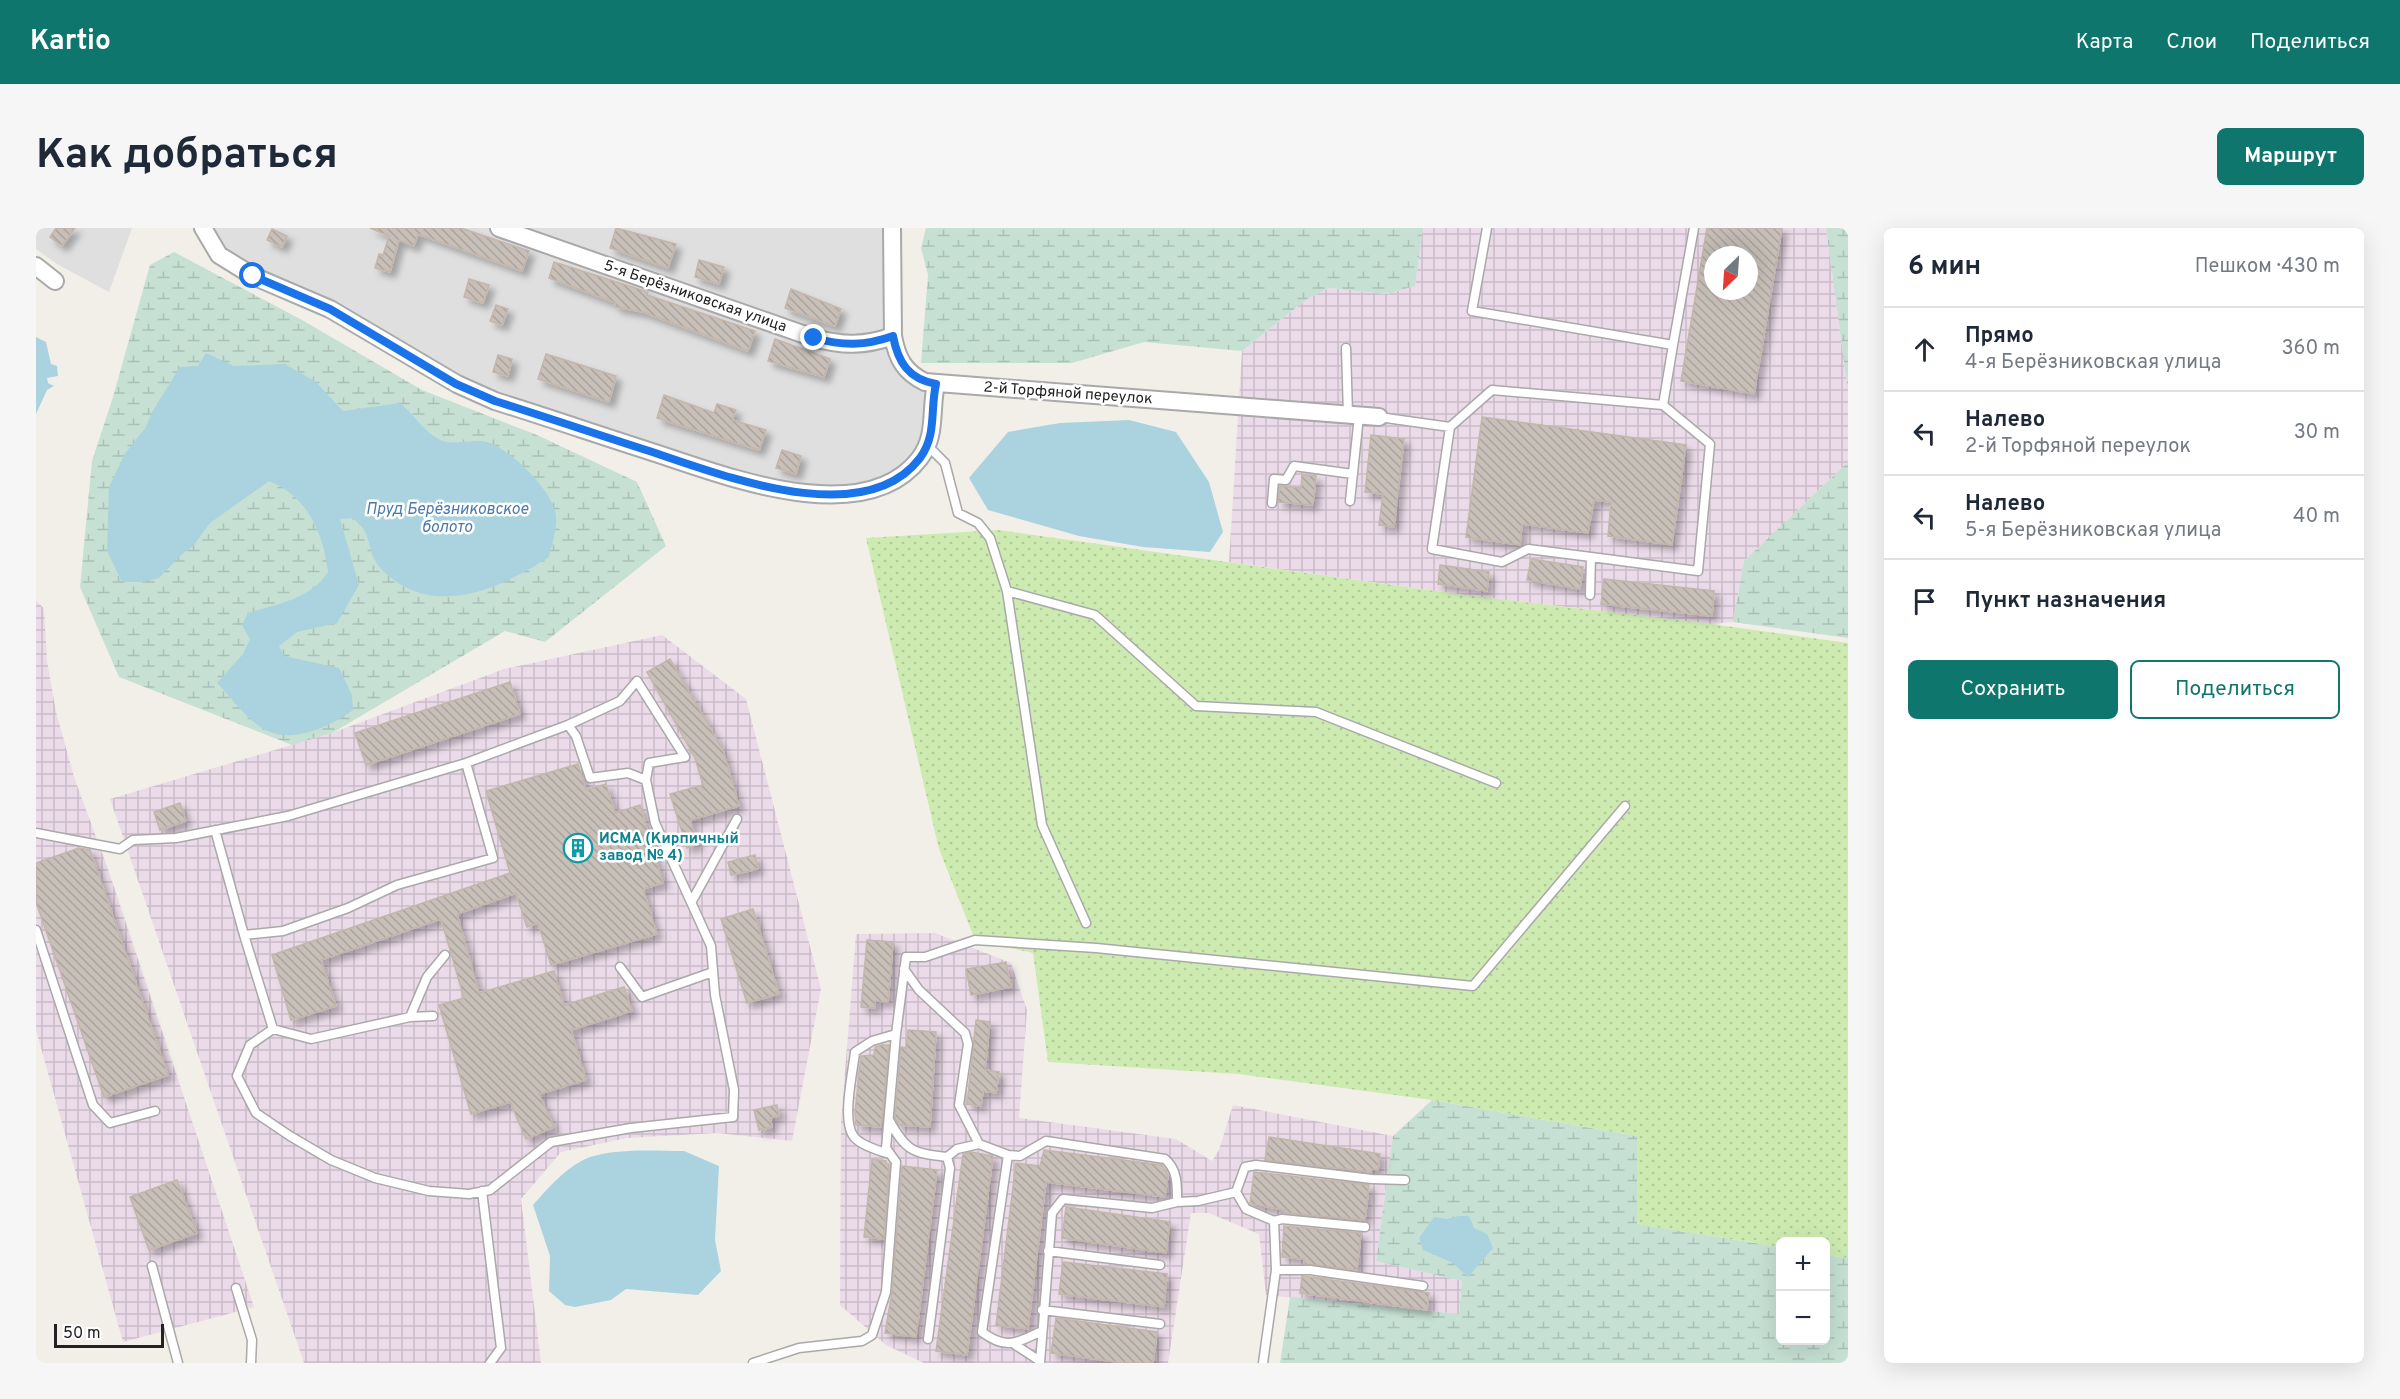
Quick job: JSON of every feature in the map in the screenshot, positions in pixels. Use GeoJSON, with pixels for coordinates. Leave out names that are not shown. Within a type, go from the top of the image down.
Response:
{"type":"FeatureCollection","features":[{"type":"Feature","properties":{"kind":"street"},"geometry":{"type":"LineString","coordinates":[[203,228],[219,255],[253,276],[330,309],[456,384],[495,401],[742,481],[794,492],[832,494],[863,492],[887,482],[910,468],[928,446],[933,429],[931,404],[936,384]]}},
{"type":"Feature","properties":{"kind":"street","name":"5-я Берёзниковская улица"},"geometry":{"type":"LineString","coordinates":[[499,228],[814,338],[840,345],[855,345],[893,336]]}},
{"type":"Feature","properties":{"kind":"street","name":"2-й Торфяной переулок"},"geometry":{"type":"LineString","coordinates":[[892,228],[893,336],[896,352],[906,369],[915,377],[936,384],[1379,417]]}},
{"type":"Feature","properties":{"kind":"street"},"geometry":{"type":"LineString","coordinates":[[36,267],[55,281]]}},
{"type":"Feature","properties":{"kind":"lane"},"geometry":{"type":"LineString","coordinates":[[1487,228],[1472,311],[1673,345]]}},
{"type":"Feature","properties":{"kind":"lane"},"geometry":{"type":"LineString","coordinates":[[1663,405],[1694,228]]}},
{"type":"Feature","properties":{"kind":"lane"},"geometry":{"type":"LineString","coordinates":[[1346,348],[1353,415],[1353,474],[1350,501]]}},
{"type":"Feature","properties":{"kind":"lane"},"geometry":{"type":"LineString","coordinates":[[1492,390],[1663,405],[1710,444],[1698,571],[1528,549],[1502,562],[1432,549],[1450,427],[1492,390]]}},
{"type":"Feature","properties":{"kind":"lane"},"geometry":{"type":"LineString","coordinates":[[1379,417],[1450,427]]}},
{"type":"Feature","properties":{"kind":"lane"},"geometry":{"type":"LineString","coordinates":[[928,446],[945,463],[958,513],[978,524],[990,538],[1007,591],[1042,825],[1086,923]]}},
{"type":"Feature","properties":{"kind":"lane"},"geometry":{"type":"LineString","coordinates":[[1272,503],[1274,479],[1286,480],[1294,466],[1353,474]]}},
{"type":"Feature","properties":{"kind":"lane"},"geometry":{"type":"LineString","coordinates":[[1590,595],[1591,557]]}},
{"type":"Feature","properties":{"kind":"lane"},"geometry":{"type":"LineString","coordinates":[[1007,591],[1095,615],[1196,706],[1316,712],[1496,783]]}},
{"type":"Feature","properties":{"kind":"lane"},"geometry":{"type":"LineString","coordinates":[[36,833],[120,849],[133,840],[176,837],[288,816],[466,763],[568,725],[620,701],[637,681],[685,757],[649,763],[646,780],[655,823],[711,946],[713,972],[734,1090],[733,1117],[631,1128],[551,1142],[490,1190],[469,1194],[429,1191],[375,1178],[331,1160],[256,1113],[237,1076],[250,1045],[273,1029],[311,1039],[410,1017],[433,1016]]}},
{"type":"Feature","properties":{"kind":"lane"},"geometry":{"type":"LineString","coordinates":[[568,725],[576,736],[590,778],[628,773],[646,780]]}},
{"type":"Feature","properties":{"kind":"lane"},"geometry":{"type":"LineString","coordinates":[[244,935],[283,931],[348,908],[398,885],[493,858],[466,763]]}},
{"type":"Feature","properties":{"kind":"lane"},"geometry":{"type":"LineString","coordinates":[[753,1363],[799,1348],[862,1341],[872,1335],[886,1292],[896,1162],[886,1148],[896,1034],[906,957],[925,957],[975,940],[1108,950],[1473,986],[1625,806]]}},
{"type":"Feature","properties":{"kind":"lane"},"geometry":{"type":"LineString","coordinates":[[692,901],[737,819]]}},
{"type":"Feature","properties":{"kind":"lane"},"geometry":{"type":"LineString","coordinates":[[215,830],[273,1029]]}},
{"type":"Feature","properties":{"kind":"lane"},"geometry":{"type":"LineString","coordinates":[[36,930],[93,1105],[110,1123],[155,1111]]}},
{"type":"Feature","properties":{"kind":"lane"},"geometry":{"type":"LineString","coordinates":[[410,1017],[427,977],[445,955]]}},
{"type":"Feature","properties":{"kind":"lane"},"geometry":{"type":"LineString","coordinates":[[620,967],[642,997],[713,972]]}},
{"type":"Feature","properties":{"kind":"lane"},"geometry":{"type":"LineString","coordinates":[[904,969],[919,990],[965,1033],[968,1044],[959,1105],[979,1144]]}},
{"type":"Feature","properties":{"kind":"lane"},"geometry":{"type":"LineString","coordinates":[[891,1154],[856,1139],[848,1128],[848,1111],[855,1052],[872,1041],[896,1034]]}},
{"type":"Feature","properties":{"kind":"lane"},"geometry":{"type":"LineString","coordinates":[[889,1120],[906,1148],[917,1153],[947,1157],[957,1149],[979,1144],[1008,1155],[1020,1156],[1046,1141],[1166,1159],[1172,1165],[1177,1180],[1177,1202]]}},
{"type":"Feature","properties":{"kind":"lane"},"geometry":{"type":"LineString","coordinates":[[1008,1155],[982,1332],[996,1342],[1014,1344],[1040,1362]]}},
{"type":"Feature","properties":{"kind":"lane"},"geometry":{"type":"LineString","coordinates":[[928,1339],[950,1168],[947,1157]]}},
{"type":"Feature","properties":{"kind":"lane"},"geometry":{"type":"LineString","coordinates":[[1236,1192],[1245,1167],[1256,1165],[1372,1179],[1405,1180]]}},
{"type":"Feature","properties":{"kind":"lane"},"geometry":{"type":"LineString","coordinates":[[482,1191],[501,1348],[490,1363]]}},
{"type":"Feature","properties":{"kind":"lane"},"geometry":{"type":"LineString","coordinates":[[1040,1362],[1040,1332],[1052,1214],[1063,1199],[1152,1208],[1236,1192]]}},
{"type":"Feature","properties":{"kind":"lane"},"geometry":{"type":"LineString","coordinates":[[1236,1192],[1246,1209],[1274,1221],[1282,1219],[1365,1227]]}},
{"type":"Feature","properties":{"kind":"lane"},"geometry":{"type":"LineString","coordinates":[[1263,1363],[1276,1270],[1274,1221]]}},
{"type":"Feature","properties":{"kind":"lane"},"geometry":{"type":"LineString","coordinates":[[1048,1251],[1160,1264]]}},
{"type":"Feature","properties":{"kind":"lane"},"geometry":{"type":"LineString","coordinates":[[152,1266],[178,1363]]}},
{"type":"Feature","properties":{"kind":"lane"},"geometry":{"type":"LineString","coordinates":[[1276,1270],[1311,1270],[1424,1286]]}},
{"type":"Feature","properties":{"kind":"lane"},"geometry":{"type":"LineString","coordinates":[[236,1288],[252,1340],[251,1363]]}},
{"type":"Feature","properties":{"kind":"lane"},"geometry":{"type":"LineString","coordinates":[[1042,1310],[1160,1324]]}},
{"type":"Feature","properties":{"kind":"lane"},"geometry":{"type":"LineString","coordinates":[[1014,1344],[1040,1332]]}},
{"type":"Feature","properties":{"kind":"shaded area"},"geometry":{"type":"Polygon","coordinates":[[[36,228],[132,228],[109,292],[57,264],[36,249],[36,228]]]}},
{"type":"Feature","properties":{"kind":"shaded area"},"geometry":{"type":"Polygon","coordinates":[[[206,228],[491,228],[799,336],[892,340],[933,387],[917,457],[863,490],[794,489],[496,399],[221,254],[206,228]]]}},
{"type":"Feature","properties":{"kind":"shaded area"},"geometry":{"type":"Polygon","coordinates":[[[505,228],[886,228],[891,335],[841,342],[505,228]]]}},
{"type":"Feature","properties":{"kind":"shaded area"},"geometry":{"type":"Polygon","coordinates":[[[1423,228],[1826,228],[1848,391],[1848,462],[1744,561],[1733,622],[1711,624],[1464,595],[1229,562],[1242,351],[1307,299],[1329,288],[1387,294],[1415,286],[1423,228]]]}},
{"type":"Feature","properties":{"kind":"shaded area"},"geometry":{"type":"Polygon","coordinates":[[[36,600],[44,609],[47,661],[56,712],[75,780],[108,869],[254,1307],[123,1342],[36,1030],[36,600]]]}},
{"type":"Feature","properties":{"kind":"shaded area"},"geometry":{"type":"Polygon","coordinates":[[[662,635],[746,699],[821,989],[792,1141],[717,1133],[627,1138],[561,1152],[521,1199],[541,1363],[304,1363],[110,799],[332,733],[504,669],[662,635]]]}},
{"type":"Feature","properties":{"kind":"shaded area"},"geometry":{"type":"Polygon","coordinates":[[[935,933],[1011,963],[1027,1010],[1019,1118],[1176,1139],[1212,1161],[1219,1150],[1233,1105],[1393,1136],[1376,1261],[1462,1281],[1459,1314],[1266,1295],[1259,1234],[1209,1213],[1191,1213],[1168,1363],[924,1363],[886,1345],[840,1305],[841,1122],[856,934],[935,933]]]}},
{"type":"Feature","properties":{"kind":"green space"},"geometry":{"type":"Polygon","coordinates":[[[926,228],[1423,228],[1415,286],[1387,294],[1329,288],[1307,299],[1242,351],[1144,342],[1072,363],[921,363],[928,275],[921,248],[926,228]]]}},
{"type":"Feature","properties":{"kind":"green space"},"geometry":{"type":"Polygon","coordinates":[[[1826,228],[1848,228],[1848,391],[1826,228]]]}},
{"type":"Feature","properties":{"kind":"green space"},"geometry":{"type":"Polygon","coordinates":[[[174,252],[302,320],[422,390],[537,435],[637,482],[666,546],[545,642],[505,631],[332,733],[292,745],[119,677],[80,587],[92,461],[113,397],[150,265],[174,252]]]}},
{"type":"Feature","properties":{"kind":"green space"},"geometry":{"type":"Polygon","coordinates":[[[1848,462],[1848,638],[1733,622],[1744,561],[1848,462]]]}},
{"type":"Feature","properties":{"kind":"green space"},"geometry":{"type":"Polygon","coordinates":[[[998,530],[1464,595],[1711,624],[1848,643],[1848,1258],[1830,1256],[1830,1237],[1776,1237],[1776,1246],[1637,1224],[1637,1136],[1432,1100],[1238,1074],[1048,1062],[1033,953],[975,940],[939,849],[866,538],[998,530]]]}},
{"type":"Feature","properties":{"kind":"green space"},"geometry":{"type":"Polygon","coordinates":[[[1432,1100],[1637,1136],[1638,1224],[1776,1246],[1776,1345],[1830,1345],[1830,1256],[1848,1258],[1848,1363],[1280,1363],[1290,1297],[1459,1314],[1462,1281],[1376,1261],[1393,1136],[1432,1100]]]}},
{"type":"Feature","properties":{"kind":"water"},"geometry":{"type":"Polygon","coordinates":[[[36,337],[46,342],[51,364],[57,366],[58,376],[47,378],[48,383],[54,386],[47,390],[36,414],[36,337]]]}},
{"type":"Feature","properties":{"kind":"water","name":"Пруд Берёзниковское болото"},"geometry":{"type":"Polygon","coordinates":[[[206,353],[234,366],[285,364],[316,382],[343,411],[400,403],[440,440],[452,443],[484,441],[499,448],[520,463],[548,495],[556,516],[549,557],[487,589],[443,596],[421,593],[400,584],[381,569],[373,555],[365,531],[353,518],[340,519],[359,585],[337,623],[297,632],[279,646],[284,656],[339,668],[352,695],[353,710],[320,729],[307,733],[282,735],[259,726],[217,683],[243,654],[250,639],[242,625],[248,613],[303,594],[312,589],[328,572],[322,543],[303,506],[294,496],[269,481],[210,523],[193,546],[159,578],[143,582],[122,582],[107,551],[109,487],[124,455],[146,427],[152,412],[180,367],[198,366],[206,353]]]}},
{"type":"Feature","properties":{"kind":"water"},"geometry":{"type":"Polygon","coordinates":[[[1129,420],[1176,432],[1209,482],[1223,532],[1210,552],[1143,547],[1079,536],[988,510],[969,478],[1008,432],[1060,423],[1129,420]]]}},
{"type":"Feature","properties":{"kind":"water"},"geometry":{"type":"Polygon","coordinates":[[[625,1151],[684,1151],[719,1166],[715,1240],[721,1271],[698,1295],[626,1289],[611,1300],[575,1307],[565,1305],[549,1291],[550,1256],[533,1205],[566,1171],[590,1157],[625,1151]]]}},
{"type":"Feature","properties":{"kind":"water"},"geometry":{"type":"Polygon","coordinates":[[[1469,1216],[1474,1228],[1487,1234],[1493,1248],[1468,1277],[1453,1263],[1423,1250],[1419,1238],[1434,1217],[1447,1219],[1469,1216]]]}},
{"type":"Feature","properties":{"kind":"building"},"geometry":{"type":"Polygon","coordinates":[[[56,228],[75,228],[62,246],[50,237],[56,228]]]}},
{"type":"Feature","properties":{"kind":"building"},"geometry":{"type":"Polygon","coordinates":[[[370,228],[461,228],[529,251],[522,271],[418,234],[414,246],[399,240],[390,272],[375,268],[379,254],[383,255],[389,236],[370,228]]]}},
{"type":"Feature","properties":{"kind":"building"},"geometry":{"type":"Polygon","coordinates":[[[616,228],[676,244],[668,268],[610,248],[616,228]]]}},
{"type":"Feature","properties":{"kind":"building"},"geometry":{"type":"Polygon","coordinates":[[[1707,228],[1782,228],[1754,394],[1681,381],[1707,228]]]}},
{"type":"Feature","properties":{"kind":"building"},"geometry":{"type":"Polygon","coordinates":[[[272,229],[287,236],[282,247],[267,240],[272,229]]]}},
{"type":"Feature","properties":{"kind":"building"},"geometry":{"type":"Polygon","coordinates":[[[699,260],[724,267],[719,284],[695,277],[699,260]]]}},
{"type":"Feature","properties":{"kind":"building"},"geometry":{"type":"Polygon","coordinates":[[[554,262],[648,292],[647,295],[755,331],[748,351],[643,312],[615,307],[616,303],[549,278],[554,262]]]}},
{"type":"Feature","properties":{"kind":"building"},"geometry":{"type":"Polygon","coordinates":[[[469,279],[489,285],[483,303],[464,297],[469,279]]]}},
{"type":"Feature","properties":{"kind":"building"},"geometry":{"type":"Polygon","coordinates":[[[791,289],[841,309],[835,326],[785,308],[791,289]]]}},
{"type":"Feature","properties":{"kind":"building"},"geometry":{"type":"Polygon","coordinates":[[[496,305],[508,309],[502,325],[490,321],[496,305]]]}},
{"type":"Feature","properties":{"kind":"building"},"geometry":{"type":"Polygon","coordinates":[[[775,339],[830,359],[824,377],[768,361],[775,339]]]}},
{"type":"Feature","properties":{"kind":"building"},"geometry":{"type":"Polygon","coordinates":[[[546,354],[616,376],[609,402],[538,379],[546,354]]]}},
{"type":"Feature","properties":{"kind":"building"},"geometry":{"type":"Polygon","coordinates":[[[498,355],[512,359],[508,376],[493,372],[498,355]]]}},
{"type":"Feature","properties":{"kind":"building"},"geometry":{"type":"Polygon","coordinates":[[[664,395],[714,413],[717,404],[736,410],[732,420],[766,430],[759,450],[657,418],[664,395]]]}},
{"type":"Feature","properties":{"kind":"building"},"geometry":{"type":"Polygon","coordinates":[[[1482,417],[1686,445],[1672,545],[1608,536],[1611,502],[1594,500],[1588,533],[1522,524],[1520,545],[1466,537],[1482,417]]]}},
{"type":"Feature","properties":{"kind":"building"},"geometry":{"type":"Polygon","coordinates":[[[1371,435],[1404,439],[1394,527],[1379,525],[1383,494],[1365,492],[1371,435]]]}},
{"type":"Feature","properties":{"kind":"building"},"geometry":{"type":"Polygon","coordinates":[[[782,450],[801,456],[796,474],[776,468],[782,450]]]}},
{"type":"Feature","properties":{"kind":"building"},"geometry":{"type":"Polygon","coordinates":[[[1302,475],[1316,476],[1313,505],[1278,502],[1280,486],[1301,488],[1302,475]]]}},
{"type":"Feature","properties":{"kind":"building"},"geometry":{"type":"Polygon","coordinates":[[[1531,559],[1583,567],[1580,589],[1527,580],[1531,559]]]}},
{"type":"Feature","properties":{"kind":"building"},"geometry":{"type":"Polygon","coordinates":[[[1440,565],[1489,572],[1487,591],[1438,584],[1440,565]]]}},
{"type":"Feature","properties":{"kind":"building"},"geometry":{"type":"Polygon","coordinates":[[[1604,579],[1714,591],[1712,616],[1601,604],[1604,579]]]}},
{"type":"Feature","properties":{"kind":"building"},"geometry":{"type":"Polygon","coordinates":[[[670,659],[723,750],[739,806],[690,820],[698,844],[687,848],[670,794],[703,785],[695,758],[647,672],[670,659]]]}},
{"type":"Feature","properties":{"kind":"building"},"geometry":{"type":"Polygon","coordinates":[[[510,682],[520,714],[366,765],[355,733],[510,682]]]}},
{"type":"Feature","properties":{"kind":"building"},"geometry":{"type":"Polygon","coordinates":[[[578,764],[586,790],[606,784],[615,813],[640,805],[663,883],[643,889],[657,934],[551,965],[538,923],[527,927],[516,893],[457,914],[479,993],[554,971],[564,1005],[624,987],[632,1011],[571,1030],[586,1080],[539,1094],[554,1127],[526,1139],[510,1102],[471,1114],[439,1005],[464,998],[441,919],[321,960],[336,1006],[291,1020],[272,955],[510,873],[486,791],[578,764]]]}},
{"type":"Feature","properties":{"kind":"building"},"geometry":{"type":"Polygon","coordinates":[[[180,803],[186,821],[160,830],[154,812],[180,803]]]}},
{"type":"Feature","properties":{"kind":"building"},"geometry":{"type":"Polygon","coordinates":[[[79,848],[90,850],[168,1075],[104,1097],[36,902],[36,863],[79,848]]]}},
{"type":"Feature","properties":{"kind":"building"},"geometry":{"type":"Polygon","coordinates":[[[755,855],[758,869],[731,875],[728,862],[755,855]]]}},
{"type":"Feature","properties":{"kind":"building"},"geometry":{"type":"Polygon","coordinates":[[[753,909],[779,994],[747,1003],[721,919],[753,909]]]}},
{"type":"Feature","properties":{"kind":"building"},"geometry":{"type":"Polygon","coordinates":[[[867,940],[893,942],[888,1002],[875,1001],[875,1008],[861,1007],[867,940]]]}},
{"type":"Feature","properties":{"kind":"building"},"geometry":{"type":"Polygon","coordinates":[[[1006,962],[1011,987],[971,995],[966,969],[1006,962]]]}},
{"type":"Feature","properties":{"kind":"building"},"geometry":{"type":"Polygon","coordinates":[[[976,1020],[990,1022],[985,1070],[999,1072],[996,1093],[983,1091],[981,1106],[967,1104],[976,1020]]]}},
{"type":"Feature","properties":{"kind":"building"},"geometry":{"type":"Polygon","coordinates":[[[908,1030],[936,1032],[930,1127],[899,1125],[895,1118],[901,1047],[906,1048],[908,1030]]]}},
{"type":"Feature","properties":{"kind":"building"},"geometry":{"type":"Polygon","coordinates":[[[889,1045],[881,1127],[856,1125],[855,1112],[861,1056],[874,1055],[875,1047],[889,1045]]]}},
{"type":"Feature","properties":{"kind":"building"},"geometry":{"type":"Polygon","coordinates":[[[777,1105],[779,1116],[770,1118],[772,1127],[759,1130],[754,1110],[777,1105]]]}},
{"type":"Feature","properties":{"kind":"building"},"geometry":{"type":"Polygon","coordinates":[[[1269,1137],[1380,1154],[1378,1170],[1372,1169],[1371,1172],[1265,1160],[1269,1137]]]}},
{"type":"Feature","properties":{"kind":"building"},"geometry":{"type":"Polygon","coordinates":[[[1044,1150],[1162,1165],[1168,1175],[1165,1197],[1046,1182],[1028,1329],[996,1325],[1016,1163],[1040,1166],[1044,1150]]]}},
{"type":"Feature","properties":{"kind":"building"},"geometry":{"type":"Polygon","coordinates":[[[971,1152],[993,1156],[967,1355],[936,1351],[963,1154],[971,1152]]]}},
{"type":"Feature","properties":{"kind":"building"},"geometry":{"type":"Polygon","coordinates":[[[872,1159],[886,1161],[886,1164],[889,1164],[884,1239],[864,1237],[872,1159]]]}},
{"type":"Feature","properties":{"kind":"building"},"geometry":{"type":"Polygon","coordinates":[[[902,1166],[937,1170],[916,1337],[885,1333],[892,1292],[902,1166]]]}},
{"type":"Feature","properties":{"kind":"building"},"geometry":{"type":"Polygon","coordinates":[[[1254,1172],[1369,1185],[1365,1220],[1285,1213],[1286,1210],[1250,1204],[1254,1172]]]}},
{"type":"Feature","properties":{"kind":"building"},"geometry":{"type":"Polygon","coordinates":[[[177,1180],[197,1233],[149,1250],[130,1197],[177,1180]]]}},
{"type":"Feature","properties":{"kind":"building"},"geometry":{"type":"Polygon","coordinates":[[[1066,1207],[1170,1222],[1166,1253],[1062,1238],[1066,1207]]]}},
{"type":"Feature","properties":{"kind":"building"},"geometry":{"type":"Polygon","coordinates":[[[1284,1226],[1361,1233],[1357,1270],[1304,1264],[1304,1259],[1282,1257],[1284,1226]]]}},
{"type":"Feature","properties":{"kind":"building"},"geometry":{"type":"Polygon","coordinates":[[[1063,1262],[1167,1274],[1164,1307],[1059,1294],[1063,1262]]]}},
{"type":"Feature","properties":{"kind":"building"},"geometry":{"type":"Polygon","coordinates":[[[1302,1276],[1429,1293],[1427,1310],[1300,1293],[1302,1276]]]}},
{"type":"Feature","properties":{"kind":"building"},"geometry":{"type":"Polygon","coordinates":[[[1056,1318],[1157,1332],[1153,1363],[1124,1363],[1051,1353],[1056,1318]]]}},
{"type":"Feature","properties":{"kind":"place","name":"ИСМА (Кирпичный завод № 4)"},"geometry":{"type":"Point","coordinates":[578,848]}},
{"type":"Feature","properties":{"kind":"route"},"geometry":{"type":"LineString","coordinates":[[253,276],[330,309],[456,384],[495,401],[765,487],[794,492],[832,494],[863,492],[880,486],[910,468],[920,459],[928,446],[933,429],[931,404],[936,384],[925,382],[906,369],[896,352],[893,336],[855,345],[840,345],[814,338]]}}]}
